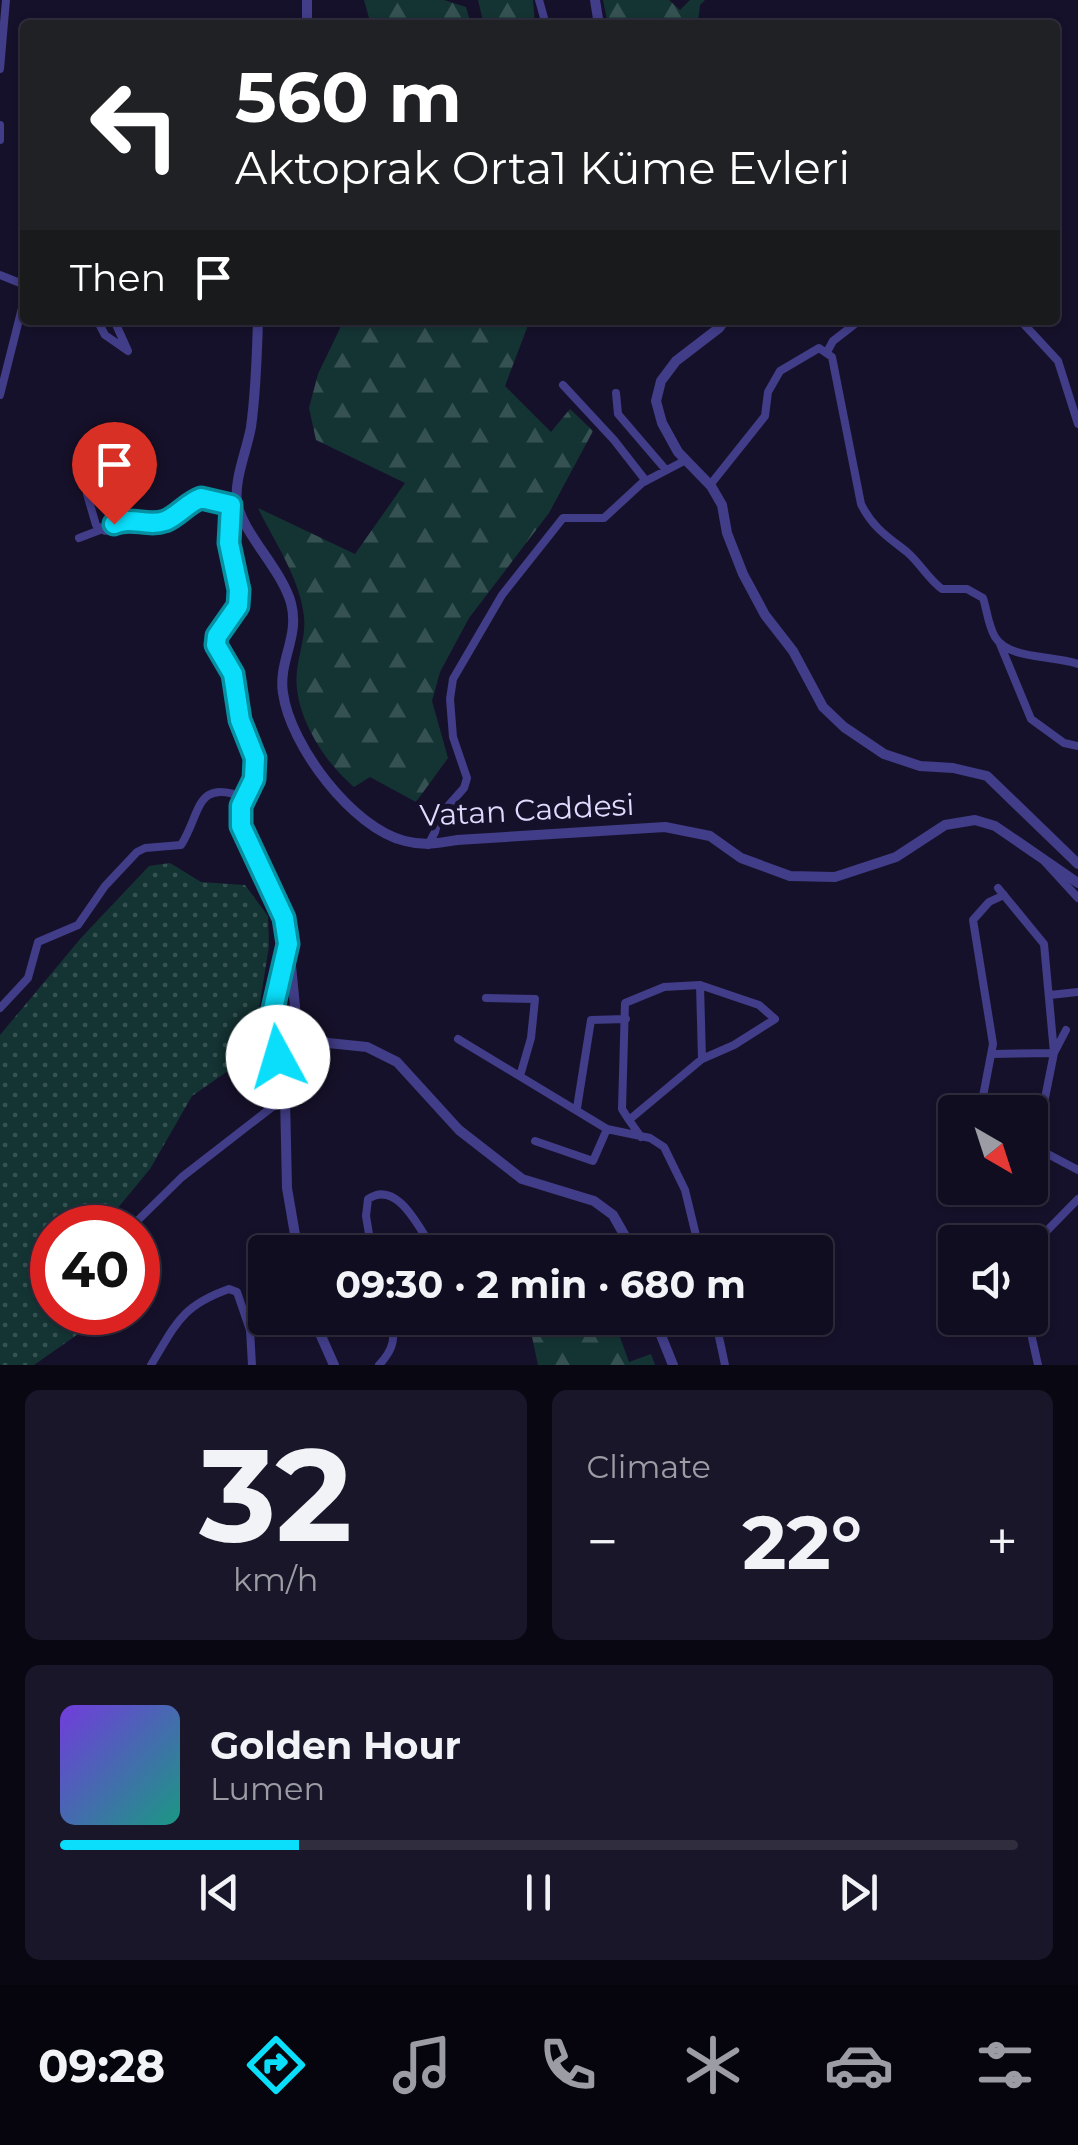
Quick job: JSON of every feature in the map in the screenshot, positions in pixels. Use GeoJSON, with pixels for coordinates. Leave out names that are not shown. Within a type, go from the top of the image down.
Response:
{"type":"FeatureCollection","features":[{"type":"Feature","properties":{"kind":"street"},"geometry":{"type":"LineString","coordinates":[[0,69],[6,0]]}},
{"type":"Feature","properties":{"kind":"street"},"geometry":{"type":"LineString","coordinates":[[0,125],[0,140]]}},
{"type":"Feature","properties":{"kind":"street"},"geometry":{"type":"LineString","coordinates":[[0,396],[20,316]]}},
{"type":"Feature","properties":{"kind":"street"},"geometry":{"type":"LineString","coordinates":[[100,325],[105,335],[128,352],[116,325]]}},
{"type":"Feature","properties":{"kind":"street"},"geometry":{"type":"LineString","coordinates":[[258,325],[251,426],[229,543],[239,590],[238,606],[217,636],[216,645],[233,674],[240,720],[255,758],[254,779],[241,806],[241,826],[278,903],[288,944],[296,1017],[312,1036],[328,1043],[366,1047],[398,1062],[460,1130],[522,1180],[594,1200],[613,1214],[625,1235]]}},
{"type":"Feature","properties":{"kind":"street"},"geometry":{"type":"LineString","coordinates":[[721,325],[676,361],[661,381],[656,401],[662,424],[678,452],[710,485],[722,505],[727,533],[744,574],[823,707],[844,727],[884,754],[920,766],[987,776],[1078,864]]}},
{"type":"Feature","properties":{"kind":"street"},"geometry":{"type":"LineString","coordinates":[[827,352],[833,340],[853,325]]}},
{"type":"Feature","properties":{"kind":"street"},"geometry":{"type":"LineString","coordinates":[[1025,325],[1058,362],[1078,424]]}},
{"type":"Feature","properties":{"kind":"street"},"geometry":{"type":"LineString","coordinates":[[710,485],[765,416],[768,392],[780,371],[819,348],[827,352],[832,356],[855,481],[866,514],[889,541],[909,553],[936,585],[942,589],[968,589],[982,598],[991,629],[1031,719],[1064,743],[1078,746]]}},
{"type":"Feature","properties":{"kind":"street"},"geometry":{"type":"LineString","coordinates":[[563,386],[646,482]]}},
{"type":"Feature","properties":{"kind":"street"},"geometry":{"type":"LineString","coordinates":[[616,394],[618,414],[666,470]]}},
{"type":"Feature","properties":{"kind":"street"},"geometry":{"type":"LineString","coordinates":[[428,845],[439,816],[464,788],[467,778],[454,737],[450,699],[453,679],[502,596],[563,518],[604,518],[646,482],[686,460]]}},
{"type":"Feature","properties":{"kind":"street"},"geometry":{"type":"LineString","coordinates":[[87,494],[100,530]]}},
{"type":"Feature","properties":{"kind":"street"},"geometry":{"type":"LineString","coordinates":[[78,538],[105,531],[124,519],[152,523],[168,520],[201,498],[234,503]]}},
{"type":"Feature","properties":{"kind":"street","name":"Vatan Caddesi"},"geometry":{"type":"LineString","coordinates":[[234,503],[285,585],[295,631],[282,677],[283,693],[308,754],[331,787],[368,820],[401,841],[428,845],[665,827],[710,836],[741,858],[790,876],[834,878],[896,857],[944,824],[975,820],[995,826],[1078,883]]}},
{"type":"Feature","properties":{"kind":"street"},"geometry":{"type":"LineString","coordinates":[[1000,644],[1018,652],[1060,657],[1078,664]]}},
{"type":"Feature","properties":{"kind":"street"},"geometry":{"type":"LineString","coordinates":[[0,1008],[28,978],[38,942],[78,924],[105,886],[137,852],[181,845],[199,804],[212,792],[229,791],[245,798]]}},
{"type":"Feature","properties":{"kind":"street"},"geometry":{"type":"LineString","coordinates":[[1044,858],[1048,868],[1078,898]]}},
{"type":"Feature","properties":{"kind":"street"},"geometry":{"type":"LineString","coordinates":[[984,1095],[992,1054],[992,1028],[973,920],[1001,891],[1041,938],[1054,1053]]}},
{"type":"Feature","properties":{"kind":"street"},"geometry":{"type":"LineString","coordinates":[[288,944],[270,1022],[285,1097],[287,1188],[295,1235]]}},
{"type":"Feature","properties":{"kind":"street"},"geometry":{"type":"LineString","coordinates":[[700,986],[702,1059]]}},
{"type":"Feature","properties":{"kind":"street"},"geometry":{"type":"LineString","coordinates":[[629,1120],[702,1059],[734,1045],[775,1019],[740,996],[700,986],[664,987],[625,1003],[622,1108],[629,1120],[641,1138]]}},
{"type":"Feature","properties":{"kind":"street"},"geometry":{"type":"LineString","coordinates":[[1050,994],[1078,992]]}},
{"type":"Feature","properties":{"kind":"street"},"geometry":{"type":"LineString","coordinates":[[486,998],[535,1000],[531,1038],[520,1076]]}},
{"type":"Feature","properties":{"kind":"street"},"geometry":{"type":"LineString","coordinates":[[577,1108],[591,1020],[626,1019]]}},
{"type":"Feature","properties":{"kind":"street"},"geometry":{"type":"LineString","coordinates":[[1044,1095],[1054,1053],[1066,1030]]}},
{"type":"Feature","properties":{"kind":"street"},"geometry":{"type":"LineString","coordinates":[[458,1038],[607,1129],[650,1138],[664,1147],[685,1190],[696,1235]]}},
{"type":"Feature","properties":{"kind":"street"},"geometry":{"type":"LineString","coordinates":[[992,1054],[1054,1053]]}},
{"type":"Feature","properties":{"kind":"street"},"geometry":{"type":"LineString","coordinates":[[153,1205],[182,1177],[285,1097]]}},
{"type":"Feature","properties":{"kind":"street"},"geometry":{"type":"LineString","coordinates":[[535,1142],[594,1161],[607,1129]]}},
{"type":"Feature","properties":{"kind":"street"},"geometry":{"type":"LineString","coordinates":[[1048,1153],[1078,1170]]}},
{"type":"Feature","properties":{"kind":"street"},"geometry":{"type":"LineString","coordinates":[[370,1235],[368,1199],[376,1194],[390,1194],[423,1235]]}},
{"type":"Feature","properties":{"kind":"street"},"geometry":{"type":"LineString","coordinates":[[1048,1230],[1078,1199]]}},
{"type":"Feature","properties":{"kind":"street"},"geometry":{"type":"LineString","coordinates":[[151,1365],[177,1320],[191,1306],[229,1289],[237,1292],[250,1330],[252,1365]]}},
{"type":"Feature","properties":{"kind":"street"},"geometry":{"type":"LineString","coordinates":[[321,1335],[334,1365]]}},
{"type":"Feature","properties":{"kind":"street"},"geometry":{"type":"LineString","coordinates":[[379,1365],[392,1348],[394,1335]]}},
{"type":"Feature","properties":{"kind":"street"},"geometry":{"type":"LineString","coordinates":[[661,1335],[673,1365]]}},
{"type":"Feature","properties":{"kind":"street"},"geometry":{"type":"LineString","coordinates":[[719,1335],[725,1365]]}},
{"type":"Feature","properties":{"kind":"street"},"geometry":{"type":"LineString","coordinates":[[1032,1335],[1038,1365]]}},
{"type":"Feature","properties":{"kind":"green space"},"geometry":{"type":"Polygon","coordinates":[[[364,0],[444,0],[466,7],[470,20],[370,20],[364,0]]]}},
{"type":"Feature","properties":{"kind":"green space"},"geometry":{"type":"Polygon","coordinates":[[[478,0],[533,0],[535,20],[483,20],[478,0]]]}},
{"type":"Feature","properties":{"kind":"green space"},"geometry":{"type":"Polygon","coordinates":[[[603,0],[669,0],[680,10],[690,0],[705,0],[700,5],[698,20],[607,20],[603,0]]]}},
{"type":"Feature","properties":{"kind":"green space"},"geometry":{"type":"Polygon","coordinates":[[[342,325],[528,325],[505,386],[551,432],[570,409],[593,431],[549,513],[469,618],[440,672],[432,701],[448,758],[416,802],[370,777],[354,787],[321,750],[300,703],[297,671],[304,631],[302,603],[258,508],[355,554],[405,483],[316,440],[309,408],[318,374],[342,325]]]}},
{"type":"Feature","properties":{"kind":"green space"},"geometry":{"type":"Polygon","coordinates":[[[170,863],[201,882],[245,885],[268,916],[269,946],[258,1015],[258,1050],[192,1096],[150,1169],[120,1205],[30,1205],[30,1335],[77,1335],[34,1365],[0,1365],[0,1035],[81,938],[149,866],[170,863]]]}},
{"type":"Feature","properties":{"kind":"green space"},"geometry":{"type":"Polygon","coordinates":[[[532,1335],[619,1335],[629,1362],[651,1354],[655,1365],[538,1365],[532,1335]]]}},
{"type":"Feature","properties":{"kind":"route"},"geometry":{"type":"LineString","coordinates":[[114,524],[124,519],[152,523],[168,520],[201,498],[231,505],[229,543],[239,590],[238,606],[217,636],[216,645],[233,674],[240,720],[255,758],[254,779],[241,806],[241,826],[284,918],[288,944],[270,1022],[278,1057]]}}]}
